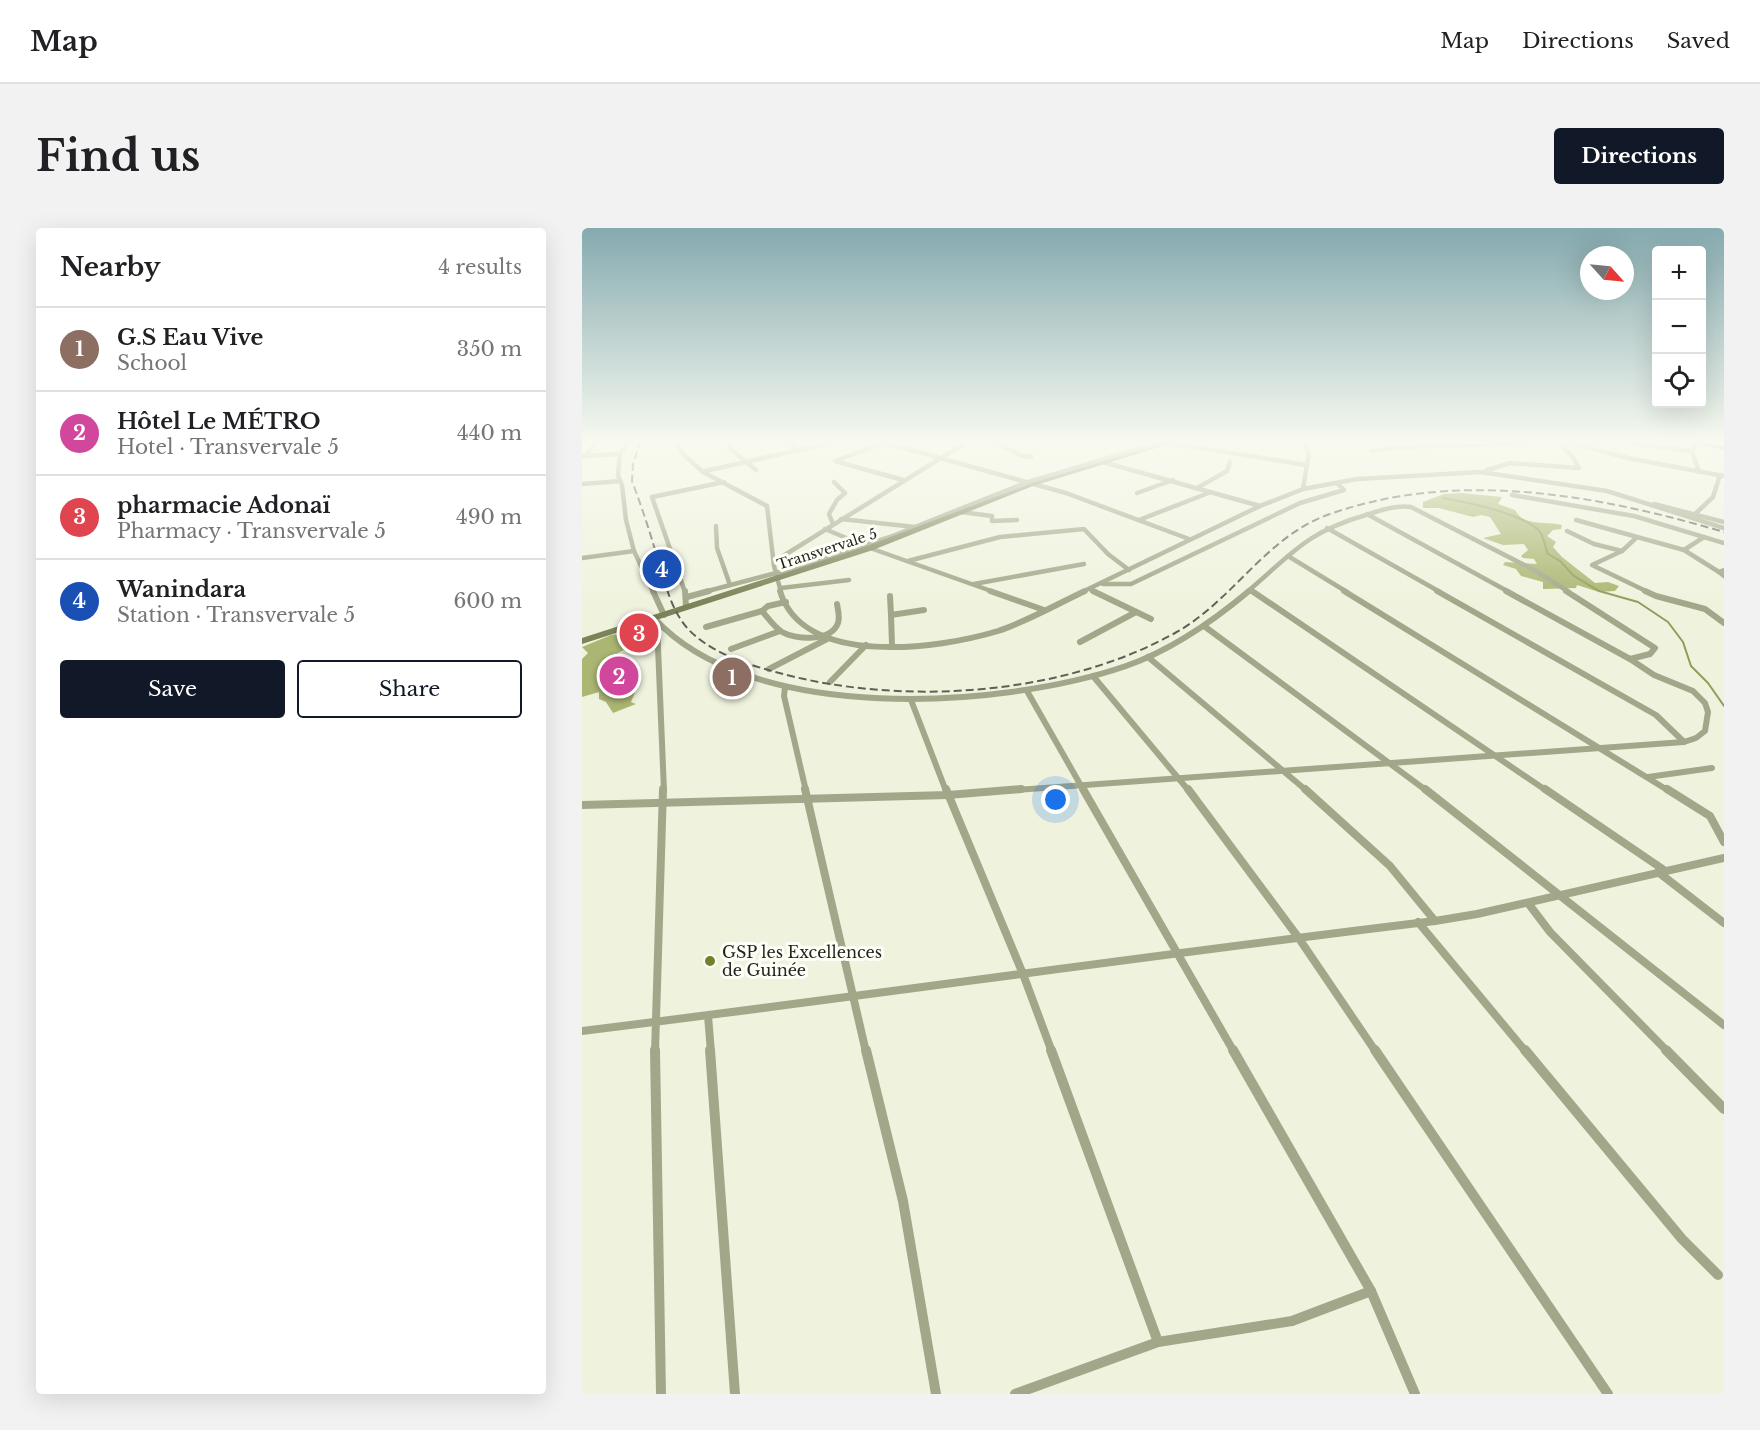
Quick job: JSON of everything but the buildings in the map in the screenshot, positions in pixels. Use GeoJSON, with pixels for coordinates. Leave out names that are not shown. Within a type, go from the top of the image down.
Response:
{"type":"FeatureCollection","features":[{"type":"Feature","properties":{"kind":"main road","name":"Transvervale 5"},"geometry":{"type":"LineString","coordinates":[[582,641],[656,621],[664,615],[776,575],[920,528],[1003,494]]}},
{"type":"Feature","properties":{"kind":"street"},"geometry":{"type":"LineString","coordinates":[[623,494],[634,551],[664,615]]}},
{"type":"Feature","properties":{"kind":"street"},"geometry":{"type":"LineString","coordinates":[[664,494],[652,497],[687,597],[686,607]]}},
{"type":"Feature","properties":{"kind":"street"},"geometry":{"type":"LineString","coordinates":[[746,494],[767,506],[776,575],[786,602],[797,621],[829,638],[866,645],[892,645],[938,643],[999,630],[1260,506],[1289,494]]}},
{"type":"Feature","properties":{"kind":"street"},"geometry":{"type":"LineString","coordinates":[[833,524],[829,514],[837,500],[843,494]]}},
{"type":"Feature","properties":{"kind":"street"},"geometry":{"type":"LineString","coordinates":[[775,561],[880,494]]}},
{"type":"Feature","properties":{"kind":"street"},"geometry":{"type":"LineString","coordinates":[[841,519],[920,528],[1002,494]]}},
{"type":"Feature","properties":{"kind":"street"},"geometry":{"type":"LineString","coordinates":[[1070,494],[1190,539]]}},
{"type":"Feature","properties":{"kind":"street"},"geometry":{"type":"LineString","coordinates":[[1139,520],[1205,494]]}},
{"type":"Feature","properties":{"kind":"street"},"geometry":{"type":"LineString","coordinates":[[1219,494],[1260,506]]}},
{"type":"Feature","properties":{"kind":"street"},"geometry":{"type":"LineString","coordinates":[[1100,584],[1131,584],[1300,503],[1329,494]]}},
{"type":"Feature","properties":{"kind":"street"},"geometry":{"type":"LineString","coordinates":[[1619,494],[1724,522]]}},
{"type":"Feature","properties":{"kind":"street"},"geometry":{"type":"LineString","coordinates":[[1691,518],[1714,494]]}},
{"type":"Feature","properties":{"kind":"street"},"geometry":{"type":"LineString","coordinates":[[1512,495],[1634,516],[1724,543]]}},
{"type":"Feature","properties":{"kind":"street"},"geometry":{"type":"LineString","coordinates":[[1645,502],[1658,509],[1724,528]]}},
{"type":"Feature","properties":{"kind":"street"},"geometry":{"type":"LineString","coordinates":[[656,621],[699,656],[728,669],[785,687],[852,698],[911,700],[1026,691],[1093,676],[1148,657],[1204,626],[1251,590],[1311,536],[1327,528],[1393,506],[1410,507],[1536,571],[1655,648],[1650,654],[1630,659]]}},
{"type":"Feature","properties":{"kind":"street"},"geometry":{"type":"LineString","coordinates":[[962,512],[992,516],[992,521],[1017,520]]}},
{"type":"Feature","properties":{"kind":"street"},"geometry":{"type":"LineString","coordinates":[[582,805],[948,795],[1684,742],[1703,735],[1708,726],[1708,708],[1696,693],[1685,685],[1656,677],[1630,659],[1367,514]]}},
{"type":"Feature","properties":{"kind":"street"},"geometry":{"type":"LineString","coordinates":[[1576,520],[1684,550],[1721,571],[1724,576]]}},
{"type":"Feature","properties":{"kind":"street"},"geometry":{"type":"LineString","coordinates":[[716,526],[717,548],[730,585]]}},
{"type":"Feature","properties":{"kind":"street"},"geometry":{"type":"LineString","coordinates":[[1327,528],[1656,715],[1684,742]]}},
{"type":"Feature","properties":{"kind":"street"},"geometry":{"type":"LineString","coordinates":[[825,529],[867,547],[1044,610]]}},
{"type":"Feature","properties":{"kind":"street"},"geometry":{"type":"LineString","coordinates":[[908,561],[1000,537],[1084,529],[1108,554],[1129,570]]}},
{"type":"Feature","properties":{"kind":"street"},"geometry":{"type":"LineString","coordinates":[[1567,531],[1593,544],[1622,551]]}},
{"type":"Feature","properties":{"kind":"street"},"geometry":{"type":"LineString","coordinates":[[1684,550],[1704,537]]}},
{"type":"Feature","properties":{"kind":"street"},"geometry":{"type":"LineString","coordinates":[[1636,538],[1622,551],[1591,564],[1656,596],[1705,609],[1724,623]]}},
{"type":"Feature","properties":{"kind":"street"},"geometry":{"type":"LineString","coordinates":[[582,558],[634,551]]}},
{"type":"Feature","properties":{"kind":"street"},"geometry":{"type":"LineString","coordinates":[[1288,556],[1710,816],[1724,842]]}},
{"type":"Feature","properties":{"kind":"street"},"geometry":{"type":"LineString","coordinates":[[974,584],[1084,564]]}},
{"type":"Feature","properties":{"kind":"street"},"geometry":{"type":"LineString","coordinates":[[687,597],[776,575]]}},
{"type":"Feature","properties":{"kind":"street"},"geometry":{"type":"LineString","coordinates":[[781,588],[849,580]]}},
{"type":"Feature","properties":{"kind":"street"},"geometry":{"type":"LineString","coordinates":[[1090,588],[1151,620]]}},
{"type":"Feature","properties":{"kind":"street"},"geometry":{"type":"LineString","coordinates":[[1251,590],[1661,871],[1724,923]]}},
{"type":"Feature","properties":{"kind":"street"},"geometry":{"type":"LineString","coordinates":[[890,596],[892,645]]}},
{"type":"Feature","properties":{"kind":"street"},"geometry":{"type":"LineString","coordinates":[[706,627],[786,602]]}},
{"type":"Feature","properties":{"kind":"street"},"geometry":{"type":"LineString","coordinates":[[762,611],[780,631],[802,639],[821,634],[837,626],[837,604]]}},
{"type":"Feature","properties":{"kind":"street"},"geometry":{"type":"LineString","coordinates":[[891,615],[924,610]]}},
{"type":"Feature","properties":{"kind":"street"},"geometry":{"type":"LineString","coordinates":[[1080,642],[1136,612]]}},
{"type":"Feature","properties":{"kind":"street"},"geometry":{"type":"LineString","coordinates":[[656,621],[664,803],[654,1022],[661,1394]]}},
{"type":"Feature","properties":{"kind":"street"},"geometry":{"type":"LineString","coordinates":[[1204,626],[1393,764],[1724,1025]]}},
{"type":"Feature","properties":{"kind":"street"},"geometry":{"type":"LineString","coordinates":[[731,649],[780,631]]}},
{"type":"Feature","properties":{"kind":"street"},"geometry":{"type":"LineString","coordinates":[[769,669],[829,638]]}},
{"type":"Feature","properties":{"kind":"street"},"geometry":{"type":"LineString","coordinates":[[830,682],[866,645]]}},
{"type":"Feature","properties":{"kind":"street"},"geometry":{"type":"LineString","coordinates":[[1148,657],[1284,770],[1390,866],[1435,921]]}},
{"type":"Feature","properties":{"kind":"street"},"geometry":{"type":"LineString","coordinates":[[1093,676],[1179,777],[1299,937],[1608,1394]]}},
{"type":"Feature","properties":{"kind":"street"},"geometry":{"type":"LineString","coordinates":[[785,687],[784,696],[853,998],[903,1201],[936,1394]]}},
{"type":"Feature","properties":{"kind":"street"},"geometry":{"type":"LineString","coordinates":[[1026,691],[1371,1291],[1415,1394]]}},
{"type":"Feature","properties":{"kind":"street"},"geometry":{"type":"LineString","coordinates":[[911,700],[1023,974],[1158,1342]]}},
{"type":"Feature","properties":{"kind":"street"},"geometry":{"type":"LineString","coordinates":[[1648,777],[1712,768]]}},
{"type":"Feature","properties":{"kind":"street"},"geometry":{"type":"LineString","coordinates":[[582,1031],[853,998],[1177,952],[1435,921],[1528,903],[1724,858]]}},
{"type":"Feature","properties":{"kind":"street"},"geometry":{"type":"LineString","coordinates":[[1528,903],[1550,932],[1724,1109]]}},
{"type":"Feature","properties":{"kind":"street"},"geometry":{"type":"LineString","coordinates":[[1418,922],[1682,1239],[1718,1275]]}},
{"type":"Feature","properties":{"kind":"street"},"geometry":{"type":"LineString","coordinates":[[708,1016],[735,1394]]}},
{"type":"Feature","properties":{"kind":"street"},"geometry":{"type":"LineString","coordinates":[[1015,1394],[1158,1342],[1292,1321],[1371,1291]]}},
{"type":"Feature","properties":{"kind":"green space"},"geometry":{"type":"Polygon","coordinates":[[[1443,494],[1502,497],[1498,504],[1515,510],[1524,519],[1562,525],[1561,529],[1553,530],[1547,536],[1556,542],[1553,547],[1562,557],[1595,583],[1608,582],[1619,586],[1615,591],[1599,592],[1577,585],[1576,588],[1543,589],[1543,582],[1521,576],[1516,569],[1503,565],[1505,562],[1537,564],[1534,559],[1521,556],[1528,550],[1524,544],[1503,545],[1483,538],[1501,534],[1490,517],[1481,515],[1473,517],[1439,508],[1423,508],[1423,502],[1443,494]]]}},
{"type":"Feature","properties":{"kind":"green space"},"geometry":{"type":"Polygon","coordinates":[[[648,634],[652,637],[621,651],[617,654],[618,658],[603,666],[610,672],[620,673],[612,682],[621,687],[622,693],[635,692],[631,702],[636,704],[613,713],[606,702],[599,699],[599,692],[582,697],[582,659],[588,653],[582,647],[611,635],[648,634]]]}},
{"type":"Feature","properties":{"kind":"waterway"},"geometry":{"type":"LineString","coordinates":[[1443,498],[1466,502],[1522,520],[1540,532],[1548,554],[1560,561],[1574,576],[1599,591],[1638,602],[1668,622],[1683,642],[1691,666],[1708,683],[1724,706]]}},
{"type":"Feature","properties":{"kind":"railway"},"geometry":{"type":"LineString","coordinates":[[637,494],[668,593],[682,621],[706,644],[727,656],[750,664],[820,682],[872,689],[924,692],[1030,683],[1081,671],[1130,654],[1175,633],[1196,620],[1268,553],[1307,524],[1330,514],[1379,500],[1418,494]]}},
{"type":"Feature","properties":{"kind":"railway"},"geometry":{"type":"LineString","coordinates":[[1548,494],[1627,507],[1724,532]]}},
{"type":"Feature","properties":{"kind":"place","name":"Wanindara"},"geometry":{"type":"Point","coordinates":[662,569]}},
{"type":"Feature","properties":{"kind":"place","name":"pharmacie Adonaï"},"geometry":{"type":"Point","coordinates":[639,633]}},
{"type":"Feature","properties":{"kind":"place","name":"Hôtel Le MÉTRO"},"geometry":{"type":"Point","coordinates":[619,676]}},
{"type":"Feature","properties":{"kind":"place","name":"G.S Eau Vive"},"geometry":{"type":"Point","coordinates":[732,677]}},
{"type":"Feature","properties":{"kind":"place","name":"GSP les Excellences de Guinée"},"geometry":{"type":"Point","coordinates":[710,961]}}]}
